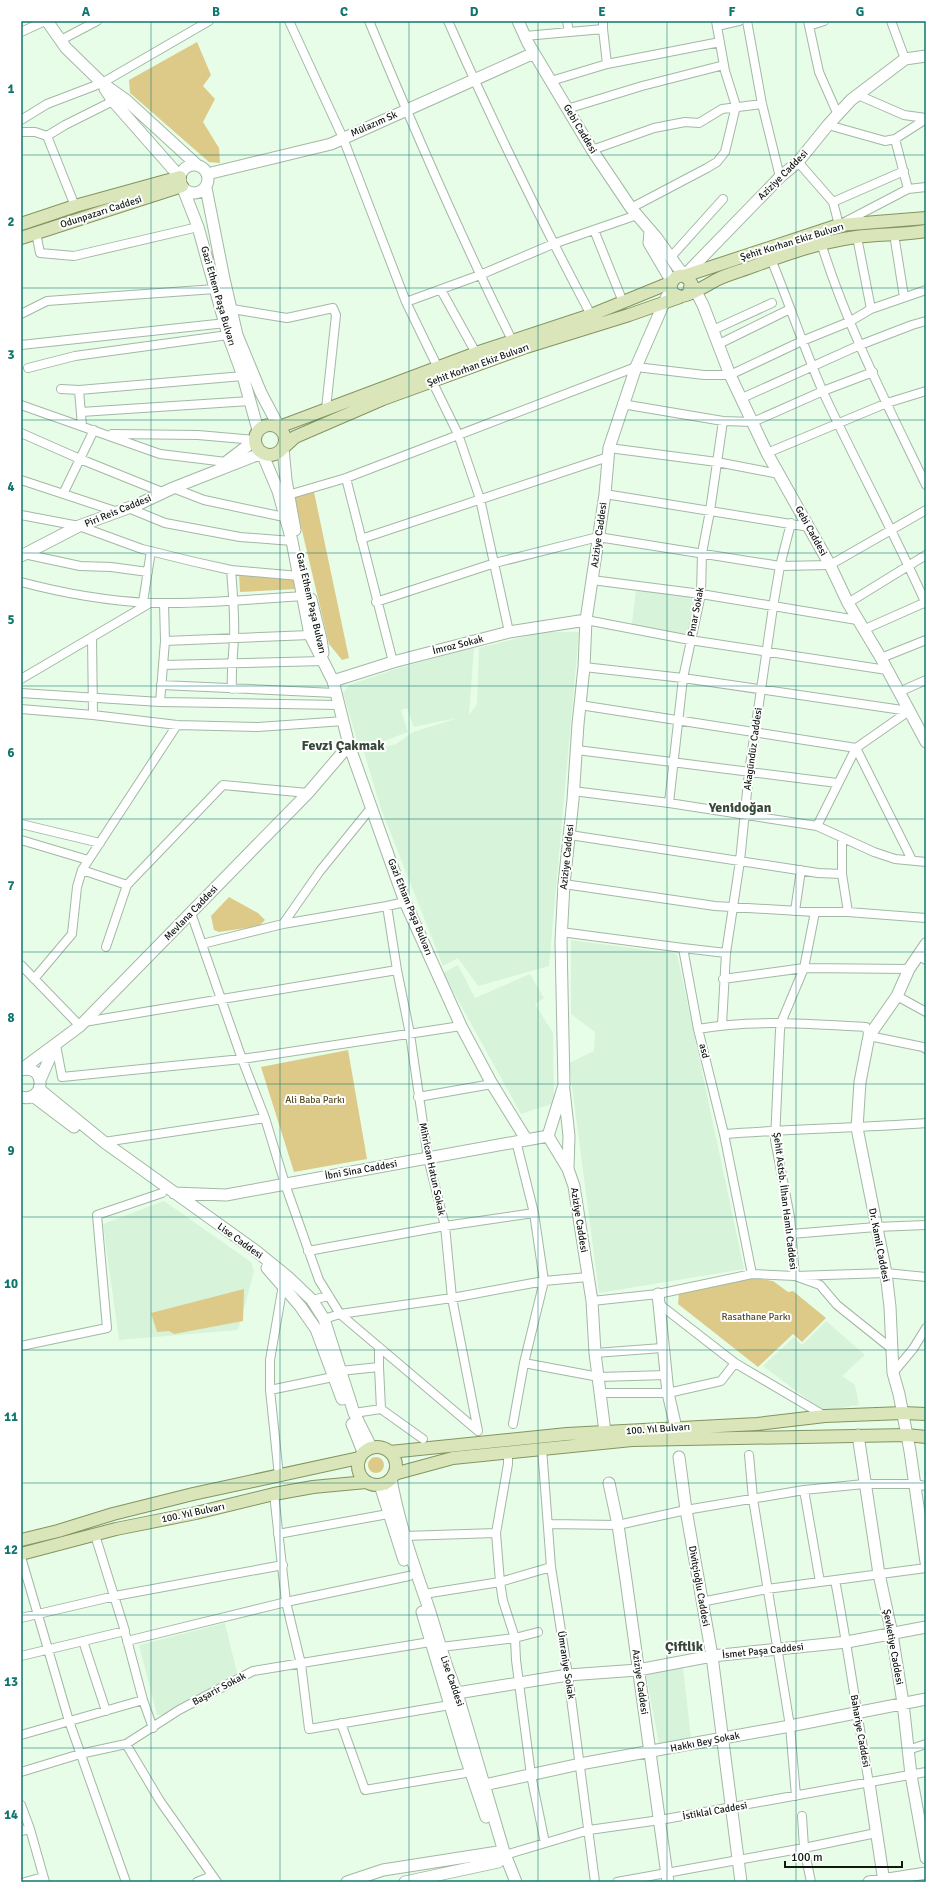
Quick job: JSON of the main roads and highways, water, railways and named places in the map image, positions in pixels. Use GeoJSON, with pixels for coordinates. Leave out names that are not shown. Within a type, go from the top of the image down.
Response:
{"type":"FeatureCollection","features":[{"type":"Feature","properties":{"kind":"main road","name":"Gazi Ethem Paşa Bulvarı"},"geometry":{"type":"LineString","coordinates":[[46,21],[66,48],[102,83],[126,100],[197,165]]}},
{"type":"Feature","properties":{"kind":"main road","name":"Gebi Caddesi"},"geometry":{"type":"LineString","coordinates":[[518,21],[534,53],[592,150],[634,211],[656,237],[688,289],[704,305],[706,315],[719,344],[730,375],[767,453],[830,565],[857,620],[888,670],[926,742]]}},
{"type":"Feature","properties":{"kind":"main road","name":"Mülazım Sk"},"geometry":{"type":"LineString","coordinates":[[207,174],[330,144],[534,53]]}},
{"type":"Feature","properties":{"kind":"main road","name":"Aziziye Caddesi"},"geometry":{"type":"LineString","coordinates":[[688,289],[780,177],[798,162],[828,125],[858,95],[905,59],[926,56]]}},
{"type":"Feature","properties":{"kind":"main road","name":"Gazi Ethem Paşa Bulvarı"},"geometry":{"type":"LineString","coordinates":[[102,83],[113,101],[181,182],[198,227],[226,323],[228,335],[243,376],[250,401],[256,435]]}},
{"type":"Feature","properties":{"kind":"main road"},"geometry":{"type":"LineString","coordinates":[[197,165],[205,170],[207,174],[208,183],[206,188],[193,194],[189,193],[181,182],[181,173],[188,166],[197,165]]}},
{"type":"Feature","properties":{"kind":"main road","name":"Odunpazarı Caddesi"},"geometry":{"type":"LineString","coordinates":[[21,224],[75,206],[181,182]]}},
{"type":"Feature","properties":{"kind":"main road","name":"Odunpazarı Caddesi"},"geometry":{"type":"LineString","coordinates":[[21,238],[181,182]]}},
{"type":"Feature","properties":{"kind":"main road","name":"Gazi Ethem Paşa Bulvarı"},"geometry":{"type":"LineString","coordinates":[[206,188],[237,335],[261,393],[279,427]]}},
{"type":"Feature","properties":{"kind":"main road","name":"Şehit Korhan Ekiz Bulvarı"},"geometry":{"type":"LineString","coordinates":[[283,448],[295,437],[383,399],[526,347],[665,303],[688,289],[839,225],[926,218]]}},
{"type":"Feature","properties":{"kind":"main road","name":"Gebi Caddesi"},"geometry":{"type":"LineString","coordinates":[[650,231],[650,243],[671,284]]}},
{"type":"Feature","properties":{"kind":"main road","name":"Şehit Korhan Ekiz Bulvarı"},"geometry":{"type":"LineString","coordinates":[[688,289],[821,243],[857,237],[926,231]]}},
{"type":"Feature","properties":{"kind":"main road","name":"Şehit Korhan Ekiz Bulvarı"},"geometry":{"type":"LineString","coordinates":[[279,427],[512,340],[591,315],[671,284],[677,277],[688,289]]}},
{"type":"Feature","properties":{"kind":"main road","name":"Aziziye Caddesi"},"geometry":{"type":"LineString","coordinates":[[605,1432],[595,1353],[592,1301],[574,1186],[568,1169],[548,1136],[564,1085],[561,932],[564,884],[570,834],[584,667],[586,620],[605,494],[608,452],[622,404],[636,367],[665,303],[671,284]]}},
{"type":"Feature","properties":{"kind":"main road"},"geometry":{"type":"LineString","coordinates":[[671,284],[674,294],[688,289]]}},
{"type":"Feature","properties":{"kind":"main road"},"geometry":{"type":"LineString","coordinates":[[270,424],[279,427],[285,434],[286,439],[283,448],[276,454],[262,453],[258,449],[256,435],[270,424]]}},
{"type":"Feature","properties":{"kind":"main road","name":"Piri Reis Caddesi"},"geometry":{"type":"LineString","coordinates":[[217,470],[256,435]]}},
{"type":"Feature","properties":{"kind":"main road","name":"Gazi Ethem Paşa Bulvarı"},"geometry":{"type":"LineString","coordinates":[[283,448],[288,495],[301,562],[321,639],[324,661]]}},
{"type":"Feature","properties":{"kind":"main road","name":"Gazi Ethem Paşa Bulvarı"},"geometry":{"type":"LineString","coordinates":[[262,453],[278,491],[292,541],[298,576],[304,596],[310,635],[324,661]]}},
{"type":"Feature","properties":{"kind":"main road","name":"Piri Reis Caddesi"},"geometry":{"type":"LineString","coordinates":[[23,555],[79,526],[115,511],[139,504],[162,492],[262,453]]}},
{"type":"Feature","properties":{"kind":"main road","name":"İmroz Sokak"},"geometry":{"type":"LineString","coordinates":[[333,681],[393,662],[509,632],[586,620]]}},
{"type":"Feature","properties":{"kind":"main road","name":"Gazi Etham Paşa Bulvarı"},"geometry":{"type":"LineString","coordinates":[[324,661],[333,681],[349,744],[405,902],[461,1026],[521,1140]]}},
{"type":"Feature","properties":{"kind":"main road","name":"Mevlana Caddesi"},"geometry":{"type":"LineString","coordinates":[[21,1069],[56,1045],[82,1024],[308,793],[349,744]]}},
{"type":"Feature","properties":{"kind":"main road","name":"Dr. Kamil Caddesi"},"geometry":{"type":"LineString","coordinates":[[926,944],[922,958],[910,969],[897,996],[869,1036],[860,1082],[857,1128],[886,1274],[890,1307],[893,1372],[907,1435],[926,1562]]}},
{"type":"Feature","properties":{"kind":"main road"},"geometry":{"type":"LineString","coordinates":[[21,1097],[37,1088],[56,1045]]}},
{"type":"Feature","properties":{"kind":"main road"},"geometry":{"type":"LineString","coordinates":[[21,1069],[36,1072],[37,1088]]}},
{"type":"Feature","properties":{"kind":"main road"},"geometry":{"type":"LineString","coordinates":[[564,1085],[569,1136],[568,1169]]}},
{"type":"Feature","properties":{"kind":"main road","name":"Lise Caddesi"},"geometry":{"type":"LineString","coordinates":[[37,1088],[168,1193],[271,1271],[300,1306],[316,1329],[354,1413],[364,1452]]}},
{"type":"Feature","properties":{"kind":"main road","name":"Lise Caddesi"},"geometry":{"type":"LineString","coordinates":[[37,1088],[168,1193],[256,1251],[288,1277],[312,1300],[324,1319],[337,1374],[364,1452]]}},
{"type":"Feature","properties":{"kind":"main road","name":"İbni Sina Caddesi"},"geometry":{"type":"LineString","coordinates":[[168,1193],[226,1196],[548,1136]]}},
{"type":"Feature","properties":{"kind":"main road"},"geometry":{"type":"LineString","coordinates":[[659,1299],[662,1348],[668,1393],[676,1428]]}},
{"type":"Feature","properties":{"kind":"main road","name":"100. Yıl Bulvarı"},"geometry":{"type":"LineString","coordinates":[[390,1452],[559,1435],[757,1424],[825,1416],[903,1413],[926,1414]]}},
{"type":"Feature","properties":{"kind":"main road","name":"100. Yıl Bulvarı"},"geometry":{"type":"LineString","coordinates":[[392,1476],[453,1458],[542,1448],[678,1438],[858,1435],[907,1435],[926,1437]]}},
{"type":"Feature","properties":{"kind":"main road","name":"Şevketiye Caddesi"},"geometry":{"type":"LineString","coordinates":[[858,1435],[864,1484],[879,1574],[892,1634],[903,1703],[911,1774],[926,1858]]}},
{"type":"Feature","properties":{"kind":"main road"},"geometry":{"type":"LineString","coordinates":[[383,1447],[390,1452],[396,1461],[392,1476],[380,1485],[373,1485],[366,1482],[359,1473],[357,1467],[364,1452],[383,1447]]}},
{"type":"Feature","properties":{"kind":"main road","name":"100. Yıl Bulvarı"},"geometry":{"type":"LineString","coordinates":[[22,1539],[58,1531],[113,1514],[193,1494],[279,1476],[364,1452]]}},
{"type":"Feature","properties":{"kind":"main road","name":"Divitçioğlu Caddesi"},"geometry":{"type":"LineString","coordinates":[[679,1457],[701,1602],[712,1656],[741,1882]]}},
{"type":"Feature","properties":{"kind":"main road","name":"Lise Caddesi"},"geometry":{"type":"LineString","coordinates":[[392,1476],[404,1536],[424,1594],[450,1705],[501,1856],[516,1882]]}},
{"type":"Feature","properties":{"kind":"main road","name":"100. Yıl Bulvarı"},"geometry":{"type":"LineString","coordinates":[[21,1554],[95,1535],[274,1494],[313,1487],[366,1482]]}},
{"type":"Feature","properties":{"kind":"main road","name":"Aziziye Caddesi"},"geometry":{"type":"LineString","coordinates":[[609,1483],[618,1525],[651,1752],[667,1878]]}},
{"type":"Feature","properties":{"kind":"main road","name":"Lise Caddesi"},"geometry":{"type":"LineString","coordinates":[[380,1485],[409,1576],[435,1645],[457,1693],[484,1785],[508,1882]]}},
{"type":"Feature","properties":{"kind":"main road","name":"İsmet Paşa Caddesi"},"geometry":{"type":"LineString","coordinates":[[457,1693],[568,1675],[638,1670],[712,1656],[847,1642],[926,1628]]}},
{"type":"Feature","properties":{"kind":"main road","name":"Hakkı Bey Sokak"},"geometry":{"type":"LineString","coordinates":[[484,1785],[580,1764],[790,1726],[926,1699]]}},
{"type":"Feature","properties":{"kind":"main road","name":"Bahariye Caddesi"},"geometry":{"type":"LineString","coordinates":[[869,1783],[884,1881]]}},
{"type":"Feature","properties":{"kind":"main road","name":"İstiklal Caddesi"},"geometry":{"type":"LineString","coordinates":[[347,1882],[383,1870],[501,1856]]}},
{"type":"Feature","properties":{"kind":"main road","name":"İstiklal Caddesi"},"geometry":{"type":"LineString","coordinates":[[405,1882],[501,1856]]}},
{"type":"Feature","properties":{"kind":"main road"},"geometry":{"type":"LineString","coordinates":[[869,1882],[884,1881],[926,1873]]}},
{"type":"Feature","properties":{"kind":"district","name":"Fevzi Çakmak"},"geometry":{"type":"Point","coordinates":[343,745]}},
{"type":"Feature","properties":{"kind":"district","name":"Yenidoğan"},"geometry":{"type":"Point","coordinates":[740,807]}},
{"type":"Feature","properties":{"kind":"district","name":"Çiftlik"},"geometry":{"type":"Point","coordinates":[684,1646]}},
{"type":"Feature","properties":{"kind":"park label","name":"Ali Baba Parkı"},"geometry":{"type":"Point","coordinates":[315,1100]}},
{"type":"Feature","properties":{"kind":"park label","name":"Rasathane Parkı"},"geometry":{"type":"Point","coordinates":[756,1317]}}]}
